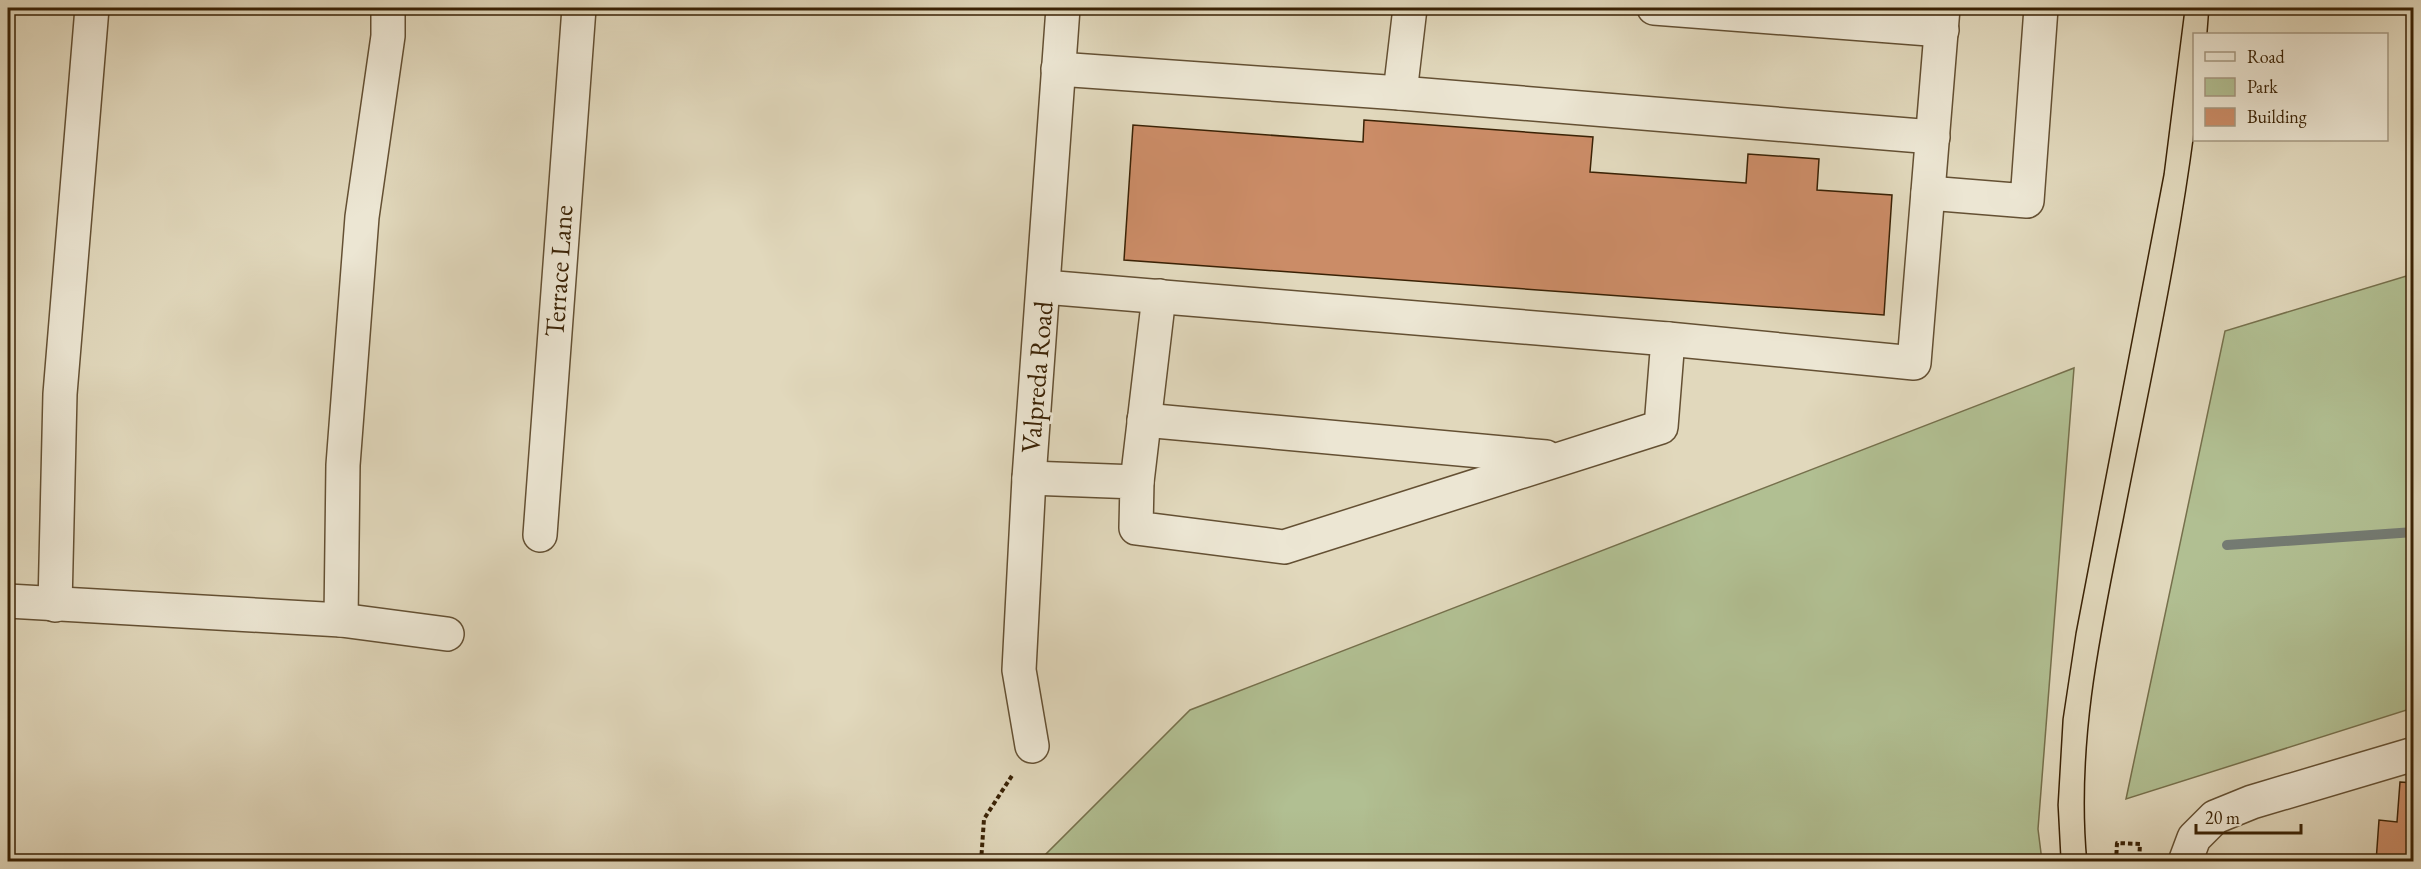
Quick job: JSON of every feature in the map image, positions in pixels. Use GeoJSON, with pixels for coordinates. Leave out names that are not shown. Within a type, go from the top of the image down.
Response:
{"type":"FeatureCollection","features":[{"type":"Feature","properties":{"kind":"street"},"geometry":{"type":"LineString","coordinates":[[55,605],[60,394],[92,8]]}},
{"type":"Feature","properties":{"kind":"street"},"geometry":{"type":"LineString","coordinates":[[341,620],[344,453],[362,217],[388,36],[388,8]]}},
{"type":"Feature","properties":{"kind":"street","name":"Terrace Lane"},"geometry":{"type":"LineString","coordinates":[[540,535],[579,8]]}},
{"type":"Feature","properties":{"kind":"street","name":"Valpreda Road"},"geometry":{"type":"LineString","coordinates":[[1032,746],[1019,670],[1029,478],[1063,8]]}},
{"type":"Feature","properties":{"kind":"street"},"geometry":{"type":"LineString","coordinates":[[1400,93],[1410,8]]}},
{"type":"Feature","properties":{"kind":"street"},"geometry":{"type":"LineString","coordinates":[[1044,287],[1668,339],[1914,363],[1942,19],[1654,8]]}},
{"type":"Feature","properties":{"kind":"street"},"geometry":{"type":"LineString","coordinates":[[1928,193],[2027,201],[2041,8]]}},
{"type":"Feature","properties":{"kind":"street"},"geometry":{"type":"LineString","coordinates":[[1058,69],[1400,93],[1933,137]]}},
{"type":"Feature","properties":{"kind":"street"},"geometry":{"type":"LineString","coordinates":[[1159,296],[1137,482],[1136,528],[1284,547],[1660,427],[1668,339]]}},
{"type":"Feature","properties":{"kind":"street"},"geometry":{"type":"LineString","coordinates":[[1144,420],[1561,459]]}},
{"type":"Feature","properties":{"kind":"street"},"geometry":{"type":"LineString","coordinates":[[1029,478],[1137,482]]}},
{"type":"Feature","properties":{"kind":"street"},"geometry":{"type":"LineString","coordinates":[[8,601],[341,620],[447,634]]}},
{"type":"Feature","properties":{"kind":"street"},"geometry":{"type":"LineString","coordinates":[[2185,861],[2194,838],[2215,817],[2252,802],[2414,754]]}},
{"type":"Feature","properties":{"kind":"path"},"geometry":{"type":"LineString","coordinates":[[981,861],[984,819],[1032,746]]}},
{"type":"Feature","properties":{"kind":"path"},"geometry":{"type":"LineString","coordinates":[[2116,861],[2117,843],[2140,844],[2139,861]]}},
{"type":"Feature","properties":{"kind":"path"},"geometry":{"type":"LineString","coordinates":[[1997,861],[2003,861]]}},
{"type":"Feature","properties":{"kind":"green space"},"geometry":{"type":"Polygon","coordinates":[[[2413,274],[2413,708],[2126,799],[2225,331],[2413,274]]]}},
{"type":"Feature","properties":{"kind":"green space"},"geometry":{"type":"Polygon","coordinates":[[[2074,368],[2038,829],[2042,861],[1064,862],[1044,856],[1190,710],[2074,368]]]}},
{"type":"Feature","properties":{"kind":"building"},"geometry":{"type":"Polygon","coordinates":[[[1364,120],[1593,137],[1590,172],[1746,183],[1748,154],[1819,159],[1817,190],[1892,195],[1884,315],[1124,260],[1133,125],[1363,142],[1364,120]]]}},
{"type":"Feature","properties":{"kind":"building"},"geometry":{"type":"Polygon","coordinates":[[[2400,782],[2414,783],[2414,862],[2376,862],[2379,820],[2397,822],[2400,782]]]}},
{"type":"Feature","properties":{"kind":"waterway"},"geometry":{"type":"LineString","coordinates":[[2227,545],[2414,532]]}},
{"type":"Feature","properties":{"kind":"tram line"},"geometry":{"type":"LineString","coordinates":[[2061,862],[2058,805],[2063,719],[2076,633],[2164,174],[2185,8]]}},
{"type":"Feature","properties":{"kind":"tram line"},"geometry":{"type":"LineString","coordinates":[[2207,33],[2209,8]]}},
{"type":"Feature","properties":{"kind":"tram line"},"geometry":{"type":"LineString","coordinates":[[2087,862],[2084,819],[2085,776],[2092,690],[2106,606],[2171,279],[2193,140]]}}]}
